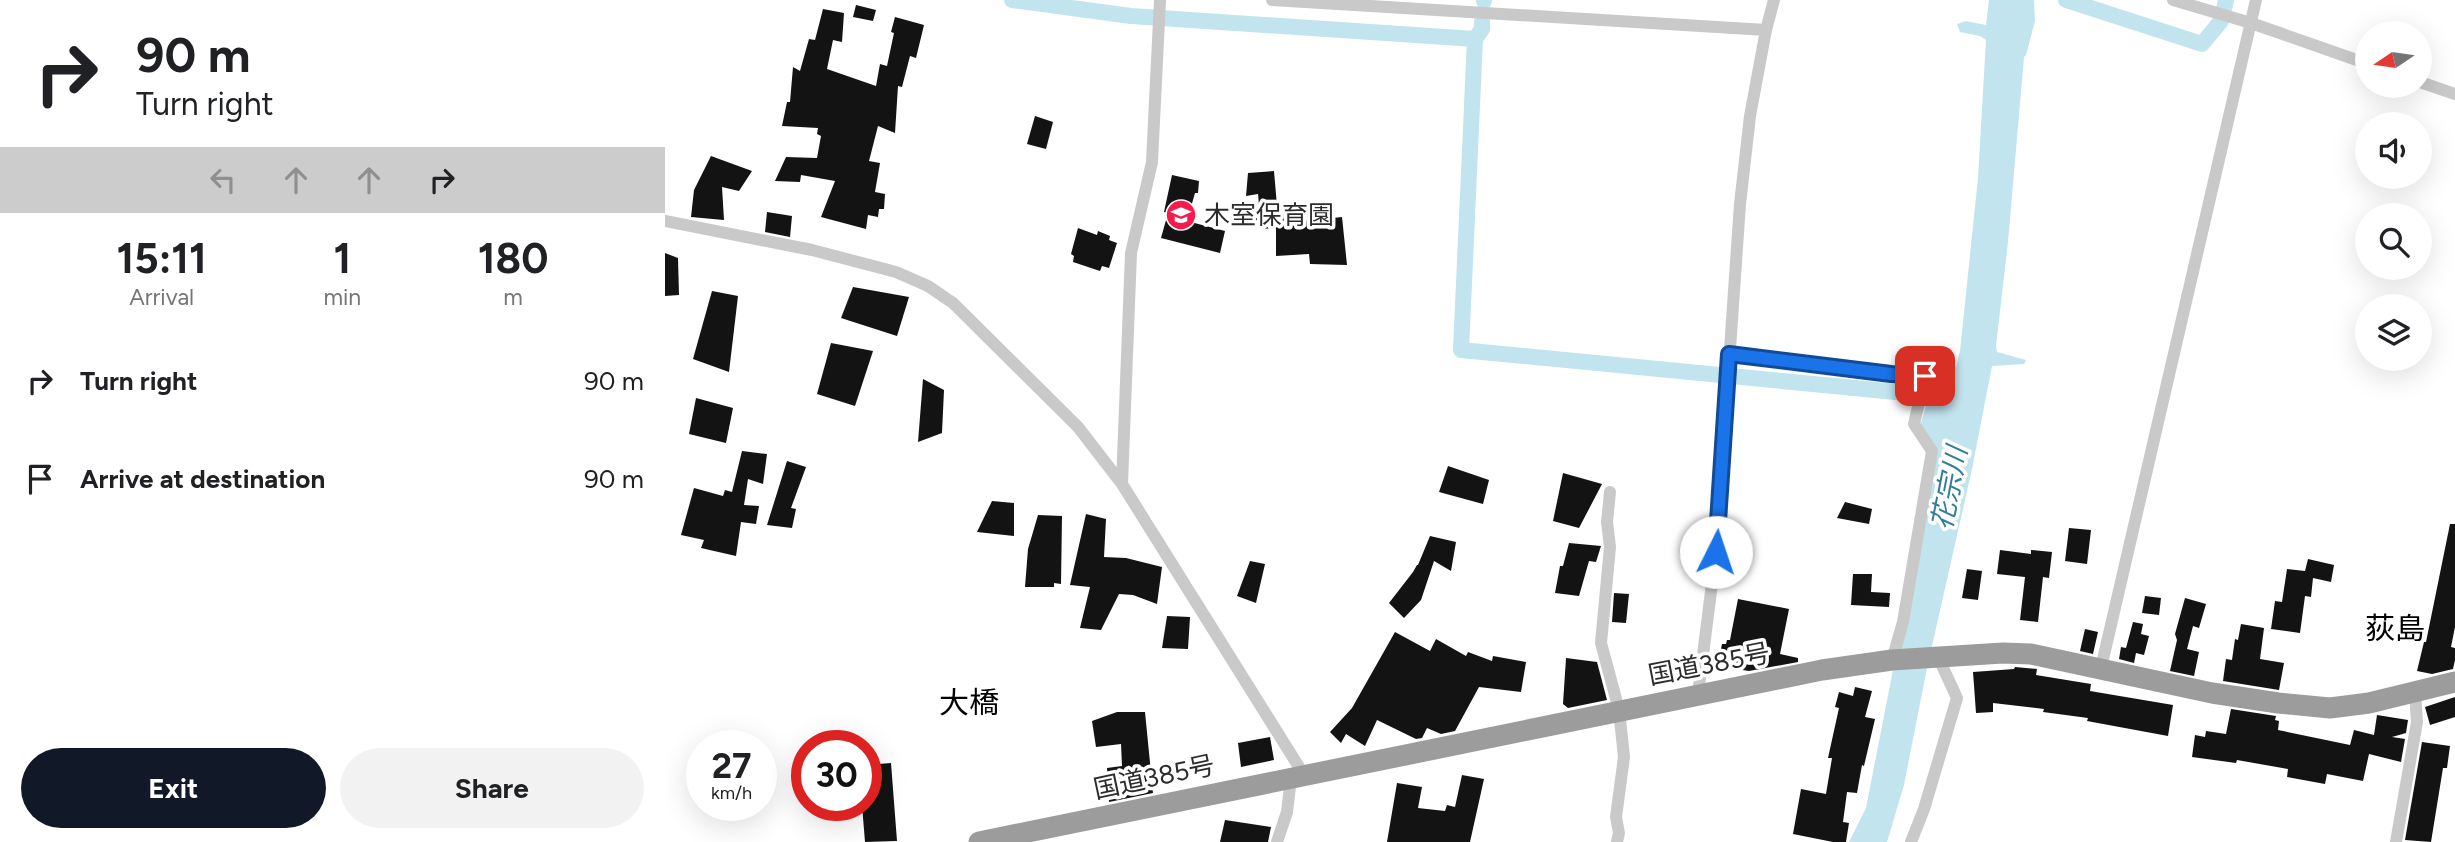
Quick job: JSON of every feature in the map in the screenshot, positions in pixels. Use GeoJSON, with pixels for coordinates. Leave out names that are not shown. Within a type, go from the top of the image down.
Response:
{"type":"FeatureCollection","features":[{"type":"Feature","properties":{"kind":"highway","name":"国道385号"},"geometry":{"type":"LineString","coordinates":[[979,842],[1698,694],[1822,670],[1894,660],[2003,653],[2031,654],[2212,693],[2278,704],[2330,708],[2415,694],[2455,682]]}},
{"type":"Feature","properties":{"kind":"street"},"geometry":{"type":"LineString","coordinates":[[1272,0],[1469,5],[1766,30]]}},
{"type":"Feature","properties":{"kind":"street"},"geometry":{"type":"LineString","coordinates":[[1698,694],[1716,552],[1727,381],[1750,116],[1774,0]]}},
{"type":"Feature","properties":{"kind":"street"},"geometry":{"type":"LineString","coordinates":[[2173,0],[2251,23],[2355,59]]}},
{"type":"Feature","properties":{"kind":"street"},"geometry":{"type":"LineString","coordinates":[[2101,668],[2256,0]]}},
{"type":"Feature","properties":{"kind":"street"},"geometry":{"type":"LineString","coordinates":[[1122,484],[1131,253],[1152,162],[1160,4]]}},
{"type":"Feature","properties":{"kind":"street"},"geometry":{"type":"LineString","coordinates":[[2433,86],[2455,94]]}},
{"type":"Feature","properties":{"kind":"street"},"geometry":{"type":"LineString","coordinates":[[665,221],[812,250],[896,272],[928,286],[953,303],[1078,427],[1122,484],[1298,777],[1277,842]]}},
{"type":"Feature","properties":{"kind":"street"},"geometry":{"type":"LineString","coordinates":[[1729,358],[1925,376],[1914,424],[1932,452],[1894,660]]}},
{"type":"Feature","properties":{"kind":"street"},"geometry":{"type":"LineString","coordinates":[[1610,492],[1607,522],[1610,547],[1601,643],[1619,710],[1624,757],[1616,817],[1619,833],[1617,842]]}},
{"type":"Feature","properties":{"kind":"street"},"geometry":{"type":"LineString","coordinates":[[1911,842],[1924,809],[1957,698],[1936,659]]}},
{"type":"Feature","properties":{"kind":"street"},"geometry":{"type":"LineString","coordinates":[[2396,842],[2417,722],[2415,694]]}},
{"type":"Feature","properties":{"kind":"water","name":"花宗川"},"geometry":{"type":"Polygon","coordinates":[[[1989,0],[2034,0],[2035,21],[2024,57],[1996,346],[1997,352],[2026,360],[2024,364],[1992,366],[1904,785],[1887,842],[1849,842],[1866,808],[1936,450],[1920,426],[1935,375],[1947,373],[1956,367],[1960,351],[1978,178],[1986,40],[1960,32],[1957,24],[1966,21],[1986,25],[1989,0]]]}},
{"type":"Feature","properties":{"kind":"building"},"geometry":{"type":"Polygon","coordinates":[[[856,5],[876,10],[873,21],[853,17],[856,5]]]}},
{"type":"Feature","properties":{"kind":"building"},"geometry":{"type":"Polygon","coordinates":[[[823,9],[844,13],[842,42],[833,40],[827,69],[876,86],[880,64],[887,66],[895,17],[924,25],[916,58],[910,56],[902,87],[898,86],[895,133],[878,126],[869,161],[880,163],[875,192],[885,194],[884,209],[879,209],[878,217],[868,215],[866,229],[821,217],[835,181],[801,175],[800,182],[775,181],[786,157],[817,158],[821,136],[817,134],[818,128],[782,126],[787,102],[790,102],[793,67],[800,71],[809,39],[815,40],[823,9]]]}},
{"type":"Feature","properties":{"kind":"building"},"geometry":{"type":"Polygon","coordinates":[[[1035,116],[1053,122],[1046,149],[1027,144],[1035,116]]]}},
{"type":"Feature","properties":{"kind":"building"},"geometry":{"type":"Polygon","coordinates":[[[711,156],[752,171],[739,191],[722,187],[724,220],[691,217],[694,190],[711,156]]]}},
{"type":"Feature","properties":{"kind":"building"},"geometry":{"type":"Polygon","coordinates":[[[1274,171],[1277,206],[1304,207],[1304,221],[1342,217],[1347,265],[1310,264],[1309,254],[1276,256],[1276,229],[1255,228],[1255,217],[1260,216],[1258,194],[1246,196],[1248,173],[1274,171]]]}},
{"type":"Feature","properties":{"kind":"building"},"geometry":{"type":"Polygon","coordinates":[[[1172,175],[1199,181],[1198,193],[1195,193],[1187,221],[1225,231],[1220,253],[1161,238],[1168,213],[1164,212],[1172,175]]]}},
{"type":"Feature","properties":{"kind":"building"},"geometry":{"type":"Polygon","coordinates":[[[767,212],[792,216],[790,237],[765,232],[767,212]]]}},
{"type":"Feature","properties":{"kind":"building"},"geometry":{"type":"Polygon","coordinates":[[[1078,228],[1097,235],[1098,231],[1110,236],[1109,240],[1117,243],[1109,268],[1102,266],[1100,271],[1073,262],[1074,256],[1071,254],[1078,228]]]}},
{"type":"Feature","properties":{"kind":"building"},"geometry":{"type":"Polygon","coordinates":[[[665,253],[678,258],[679,295],[665,296],[665,253]]]}},
{"type":"Feature","properties":{"kind":"building"},"geometry":{"type":"Polygon","coordinates":[[[853,287],[909,297],[897,336],[841,318],[853,287]]]}},
{"type":"Feature","properties":{"kind":"building"},"geometry":{"type":"Polygon","coordinates":[[[712,291],[738,296],[729,372],[693,359],[712,291]]]}},
{"type":"Feature","properties":{"kind":"building"},"geometry":{"type":"Polygon","coordinates":[[[831,343],[873,351],[855,406],[817,394],[831,343]]]}},
{"type":"Feature","properties":{"kind":"building"},"geometry":{"type":"Polygon","coordinates":[[[923,379],[944,390],[942,433],[918,442],[923,379]]]}},
{"type":"Feature","properties":{"kind":"building"},"geometry":{"type":"Polygon","coordinates":[[[696,398],[733,408],[726,443],[689,434],[696,398]]]}},
{"type":"Feature","properties":{"kind":"building"},"geometry":{"type":"Polygon","coordinates":[[[742,451],[767,454],[763,484],[748,479],[744,505],[759,506],[756,524],[741,522],[736,556],[701,548],[704,540],[681,535],[694,488],[723,496],[725,490],[732,492],[742,451]]]}},
{"type":"Feature","properties":{"kind":"building"},"geometry":{"type":"Polygon","coordinates":[[[787,461],[806,467],[791,508],[796,509],[792,528],[767,525],[787,461]]]}},
{"type":"Feature","properties":{"kind":"building"},"geometry":{"type":"Polygon","coordinates":[[[1448,466],[1489,480],[1483,504],[1439,492],[1448,466]]]}},
{"type":"Feature","properties":{"kind":"building"},"geometry":{"type":"Polygon","coordinates":[[[1563,473],[1602,484],[1579,528],[1553,521],[1563,473]]]}},
{"type":"Feature","properties":{"kind":"building"},"geometry":{"type":"Polygon","coordinates":[[[992,501],[1014,503],[1014,536],[977,532],[992,501]]]}},
{"type":"Feature","properties":{"kind":"building"},"geometry":{"type":"Polygon","coordinates":[[[1845,502],[1872,509],[1869,524],[1837,518],[1845,502]]]}},
{"type":"Feature","properties":{"kind":"building"},"geometry":{"type":"Polygon","coordinates":[[[1086,514],[1106,519],[1104,557],[1126,558],[1162,567],[1157,604],[1133,595],[1119,594],[1101,630],[1080,628],[1090,587],[1070,585],[1086,514]]]}},
{"type":"Feature","properties":{"kind":"building"},"geometry":{"type":"Polygon","coordinates":[[[1038,515],[1062,516],[1061,584],[1054,583],[1054,587],[1025,587],[1028,549],[1038,515]]]}},
{"type":"Feature","properties":{"kind":"building"},"geometry":{"type":"Polygon","coordinates":[[[2450,524],[2455,524],[2455,627],[2451,647],[2455,648],[2455,660],[2453,669],[2432,674],[2417,671],[2426,642],[2450,524]]]}},
{"type":"Feature","properties":{"kind":"building"},"geometry":{"type":"Polygon","coordinates":[[[2069,528],[2091,530],[2087,564],[2065,561],[2069,528]]]}},
{"type":"Feature","properties":{"kind":"building"},"geometry":{"type":"Polygon","coordinates":[[[1430,536],[1456,542],[1451,571],[1434,561],[1421,600],[1404,618],[1389,603],[1418,565],[1430,536]]]}},
{"type":"Feature","properties":{"kind":"building"},"geometry":{"type":"Polygon","coordinates":[[[1569,543],[1601,546],[1596,562],[1589,561],[1579,596],[1555,593],[1560,566],[1563,566],[1569,543]]]}},
{"type":"Feature","properties":{"kind":"building"},"geometry":{"type":"Polygon","coordinates":[[[2000,550],[2031,554],[2031,550],[2052,552],[2049,578],[2043,577],[2038,622],[2020,620],[2025,577],[1997,574],[2000,550]]]}},
{"type":"Feature","properties":{"kind":"building"},"geometry":{"type":"Polygon","coordinates":[[[2308,559],[2334,565],[2331,582],[2313,578],[2311,597],[2305,596],[2300,633],[2271,629],[2275,601],[2282,602],[2287,569],[2305,571],[2308,559]]]}},
{"type":"Feature","properties":{"kind":"building"},"geometry":{"type":"Polygon","coordinates":[[[1250,561],[1265,564],[1256,603],[1237,596],[1250,561]]]}},
{"type":"Feature","properties":{"kind":"building"},"geometry":{"type":"Polygon","coordinates":[[[1967,569],[1982,571],[1978,600],[1962,598],[1967,569]]]}},
{"type":"Feature","properties":{"kind":"building"},"geometry":{"type":"Polygon","coordinates":[[[1853,574],[1872,574],[1871,592],[1890,593],[1889,607],[1851,605],[1853,574]]]}},
{"type":"Feature","properties":{"kind":"building"},"geometry":{"type":"Polygon","coordinates":[[[1614,593],[1629,594],[1626,623],[1612,622],[1614,593]]]}},
{"type":"Feature","properties":{"kind":"building"},"geometry":{"type":"Polygon","coordinates":[[[2145,596],[2161,598],[2159,615],[2142,613],[2145,596]]]}},
{"type":"Feature","properties":{"kind":"building"},"geometry":{"type":"Polygon","coordinates":[[[2185,598],[2206,604],[2199,628],[2193,626],[2187,649],[2199,652],[2194,676],[2170,671],[2177,640],[2175,634],[2185,598]]]}},
{"type":"Feature","properties":{"kind":"building"},"geometry":{"type":"Polygon","coordinates":[[[1738,599],[1789,609],[1780,654],[1798,658],[1798,662],[1749,671],[1722,667],[1722,644],[1730,640],[1738,599]]]}},
{"type":"Feature","properties":{"kind":"building"},"geometry":{"type":"Polygon","coordinates":[[[1167,616],[1190,617],[1188,649],[1162,648],[1167,616]]]}},
{"type":"Feature","properties":{"kind":"building"},"geometry":{"type":"Polygon","coordinates":[[[2133,622],[2143,624],[2141,634],[2149,636],[2144,655],[2136,653],[2134,663],[2119,659],[2121,647],[2126,648],[2133,622]]]}},
{"type":"Feature","properties":{"kind":"building"},"geometry":{"type":"Polygon","coordinates":[[[2241,624],[2264,628],[2260,659],[2284,663],[2279,690],[2223,681],[2226,659],[2232,660],[2235,639],[2238,640],[2241,624]]]}},
{"type":"Feature","properties":{"kind":"building"},"geometry":{"type":"Polygon","coordinates":[[[2085,629],[2098,632],[2093,654],[2080,651],[2085,629]]]}},
{"type":"Feature","properties":{"kind":"building"},"geometry":{"type":"Polygon","coordinates":[[[1395,632],[1430,651],[1436,639],[1466,656],[1468,652],[1492,661],[1493,656],[1526,662],[1521,692],[1479,687],[1455,731],[1441,734],[1427,728],[1422,738],[1416,739],[1377,720],[1365,746],[1346,734],[1341,743],[1330,732],[1352,708],[1395,632]]]}},
{"type":"Feature","properties":{"kind":"building"},"geometry":{"type":"Polygon","coordinates":[[[1566,658],[1597,662],[1607,700],[1568,708],[1563,704],[1566,658]]]}},
{"type":"Feature","properties":{"kind":"building"},"geometry":{"type":"Polygon","coordinates":[[[2015,667],[2037,669],[2036,675],[2091,684],[2090,691],[2173,705],[2168,736],[2087,721],[2088,718],[2043,712],[2044,709],[1993,703],[1993,712],[1976,713],[1973,672],[2015,667]]]}},
{"type":"Feature","properties":{"kind":"building"},"geometry":{"type":"Polygon","coordinates":[[[1855,687],[1872,691],[1865,717],[1875,719],[1857,793],[1847,792],[1843,822],[1849,823],[1846,842],[1793,834],[1801,789],[1826,794],[1832,758],[1828,758],[1839,708],[1835,707],[1839,692],[1853,696],[1855,687]]]}},
{"type":"Feature","properties":{"kind":"building"},"geometry":{"type":"Polygon","coordinates":[[[2455,697],[2455,717],[2430,725],[2425,707],[2455,697]]]}},
{"type":"Feature","properties":{"kind":"building"},"geometry":{"type":"Polygon","coordinates":[[[2231,709],[2276,716],[2275,720],[2279,721],[2278,730],[2350,745],[2354,730],[2374,735],[2377,715],[2408,720],[2406,733],[2392,737],[2405,739],[2401,762],[2369,754],[2363,781],[2327,774],[2325,784],[2287,777],[2288,769],[2237,760],[2236,763],[2192,757],[2195,735],[2205,737],[2206,731],[2226,734],[2231,709]]]}},
{"type":"Feature","properties":{"kind":"building"},"geometry":{"type":"Polygon","coordinates":[[[1117,712],[1145,712],[1153,793],[1109,802],[1107,768],[1122,766],[1121,744],[1096,747],[1092,721],[1117,712]]]}},
{"type":"Feature","properties":{"kind":"building"},"geometry":{"type":"Polygon","coordinates":[[[1270,737],[1274,760],[1241,767],[1238,743],[1270,737]]]}},
{"type":"Feature","properties":{"kind":"building"},"geometry":{"type":"Polygon","coordinates":[[[2422,742],[2450,746],[2447,768],[2443,768],[2431,842],[2405,840],[2422,742]]]}},
{"type":"Feature","properties":{"kind":"building"},"geometry":{"type":"Polygon","coordinates":[[[891,763],[897,841],[865,842],[863,821],[882,821],[882,764],[891,763]]]}},
{"type":"Feature","properties":{"kind":"building"},"geometry":{"type":"Polygon","coordinates":[[[1462,775],[1484,779],[1470,842],[1387,842],[1397,783],[1422,787],[1418,808],[1445,811],[1447,805],[1455,807],[1462,775]]]}},
{"type":"Feature","properties":{"kind":"building"},"geometry":{"type":"Polygon","coordinates":[[[1225,820],[1271,827],[1268,842],[1220,842],[1225,820]]]}},
{"type":"Feature","properties":{"kind":"waterway"},"geometry":{"type":"LineString","coordinates":[[1012,0],[1131,16],[1475,39],[1461,350],[1906,393]]}},
{"type":"Feature","properties":{"kind":"waterway"},"geometry":{"type":"LineString","coordinates":[[2066,0],[2202,44],[2221,21]]}},
{"type":"Feature","properties":{"kind":"waterway"},"geometry":{"type":"LineString","coordinates":[[2224,9],[2226,0]]}},
{"type":"Feature","properties":{"kind":"waterway"},"geometry":{"type":"LineString","coordinates":[[1475,39],[1482,29],[1482,22]]}},
{"type":"Feature","properties":{"kind":"place","name":"木室保育園"},"geometry":{"type":"Point","coordinates":[1181,215]}},
{"type":"Feature","properties":{"kind":"district","name":"荻島"},"geometry":{"type":"Point","coordinates":[2395,628]}},
{"type":"Feature","properties":{"kind":"district","name":"大橋"},"geometry":{"type":"Point","coordinates":[969,702]}},
{"type":"Feature","properties":{"kind":"route"},"geometry":{"type":"LineString","coordinates":[[1716,552],[1729,354],[1925,376]]}}]}
